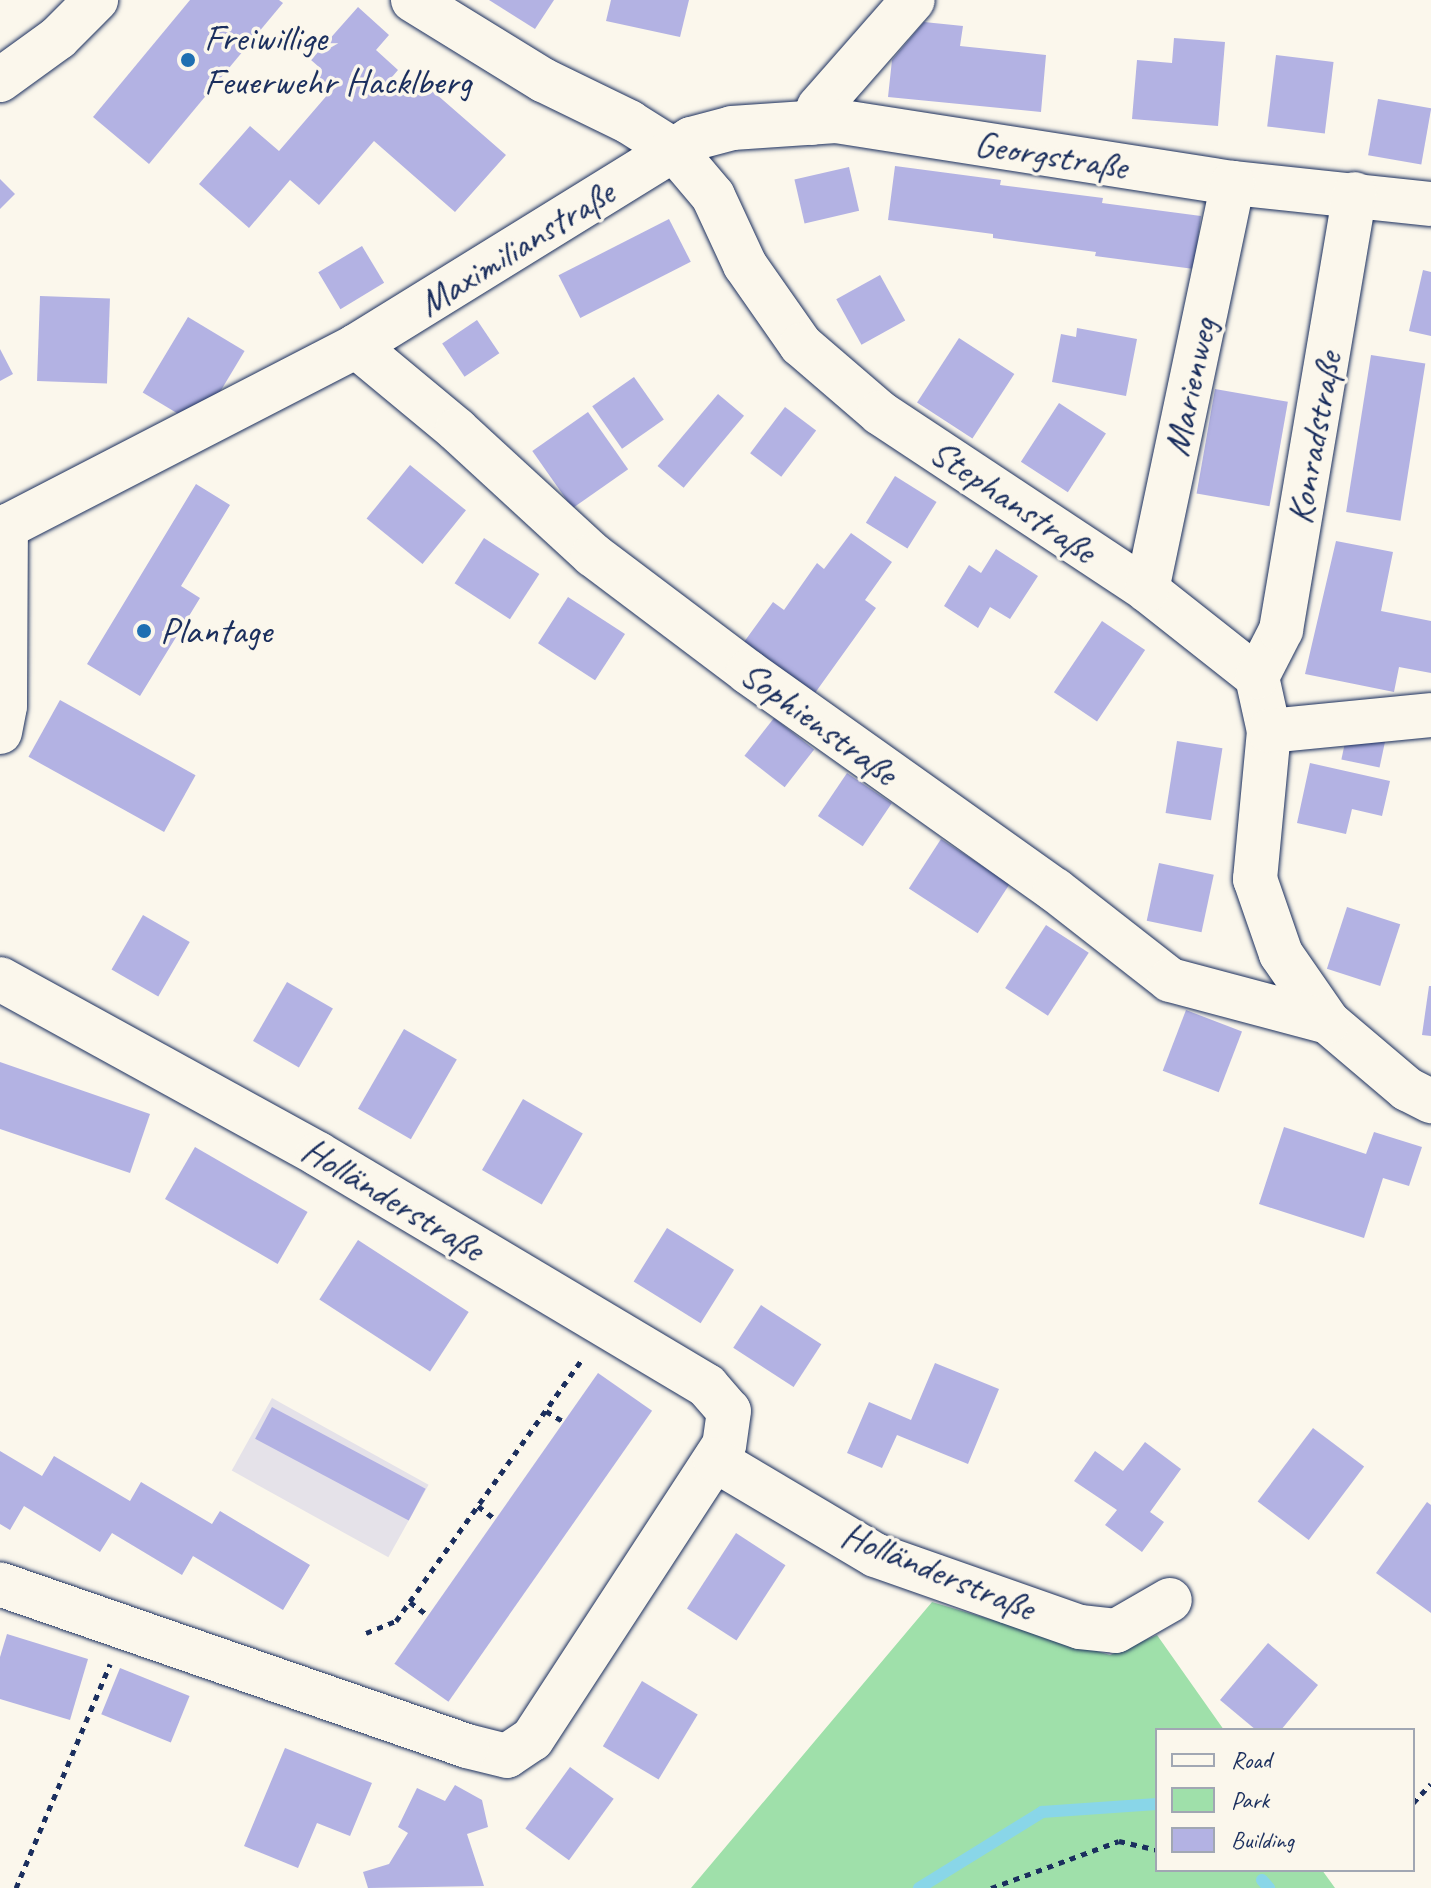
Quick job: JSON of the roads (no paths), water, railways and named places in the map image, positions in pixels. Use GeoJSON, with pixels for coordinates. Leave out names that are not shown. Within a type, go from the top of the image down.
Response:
{"type":"FeatureCollection","features":[{"type":"Feature","properties":{"kind":"street"},"geometry":{"type":"LineString","coordinates":[[0,80],[58,38],[96,0]]}},
{"type":"Feature","properties":{"kind":"street","name":"Stephanstraße"},"geometry":{"type":"LineString","coordinates":[[413,0],[543,80],[629,122],[675,151],[713,196],[745,265],[801,345],[880,413],[1147,590],[1257,677]]}},
{"type":"Feature","properties":{"kind":"street"},"geometry":{"type":"LineString","coordinates":[[812,123],[819,107],[913,0]]}},
{"type":"Feature","properties":{"kind":"street","name":"Georgstraße"},"geometry":{"type":"LineString","coordinates":[[675,151],[691,139],[732,128],[836,121],[1233,183],[1431,204]]}},
{"type":"Feature","properties":{"kind":"street","name":"Maximilianstraße"},"geometry":{"type":"LineString","coordinates":[[356,346],[675,151]]}},
{"type":"Feature","properties":{"kind":"street","name":"Marienweg"},"geometry":{"type":"LineString","coordinates":[[1147,590],[1233,183]]}},
{"type":"Feature","properties":{"kind":"street","name":"Konradstraße"},"geometry":{"type":"LineString","coordinates":[[1257,677],[1281,630],[1355,194]]}},
{"type":"Feature","properties":{"kind":"street"},"geometry":{"type":"LineString","coordinates":[[0,732],[5,706],[3,528],[356,346]]}},
{"type":"Feature","properties":{"kind":"street","name":"Sophienstraße"},"geometry":{"type":"LineString","coordinates":[[356,346],[457,430],[593,555],[760,681],[1055,890],[1170,980],[1328,1022]]}},
{"type":"Feature","properties":{"kind":"street"},"geometry":{"type":"LineString","coordinates":[[1257,677],[1269,731],[1255,879],[1281,954],[1328,1022],[1407,1089],[1431,1101]]}},
{"type":"Feature","properties":{"kind":"street"},"geometry":{"type":"LineString","coordinates":[[1269,731],[1431,715]]}},
{"type":"Feature","properties":{"kind":"street","name":"Holländerstraße"},"geometry":{"type":"LineString","coordinates":[[0,979],[318,1154],[707,1386],[729,1411],[724,1445],[715,1460],[532,1739],[507,1756],[467,1746],[0,1584]]}},
{"type":"Feature","properties":{"kind":"street","name":"Holländerstraße"},"geometry":{"type":"LineString","coordinates":[[715,1460],[875,1555],[1080,1627],[1116,1631],[1170,1600]]}},
{"type":"Feature","properties":{"kind":"waterway"},"geometry":{"type":"LineString","coordinates":[[919,1888],[1042,1812],[1155,1804]]}},
{"type":"Feature","properties":{"kind":"waterway"},"geometry":{"type":"LineString","coordinates":[[1262,1880],[1269,1888]]}},
{"type":"Feature","properties":{"kind":"place","name":"Freiwillige Feuerwehr Hacklberg"},"geometry":{"type":"Point","coordinates":[188,60]}},
{"type":"Feature","properties":{"kind":"place","name":"Plantage"},"geometry":{"type":"Point","coordinates":[144,631]}}]}
